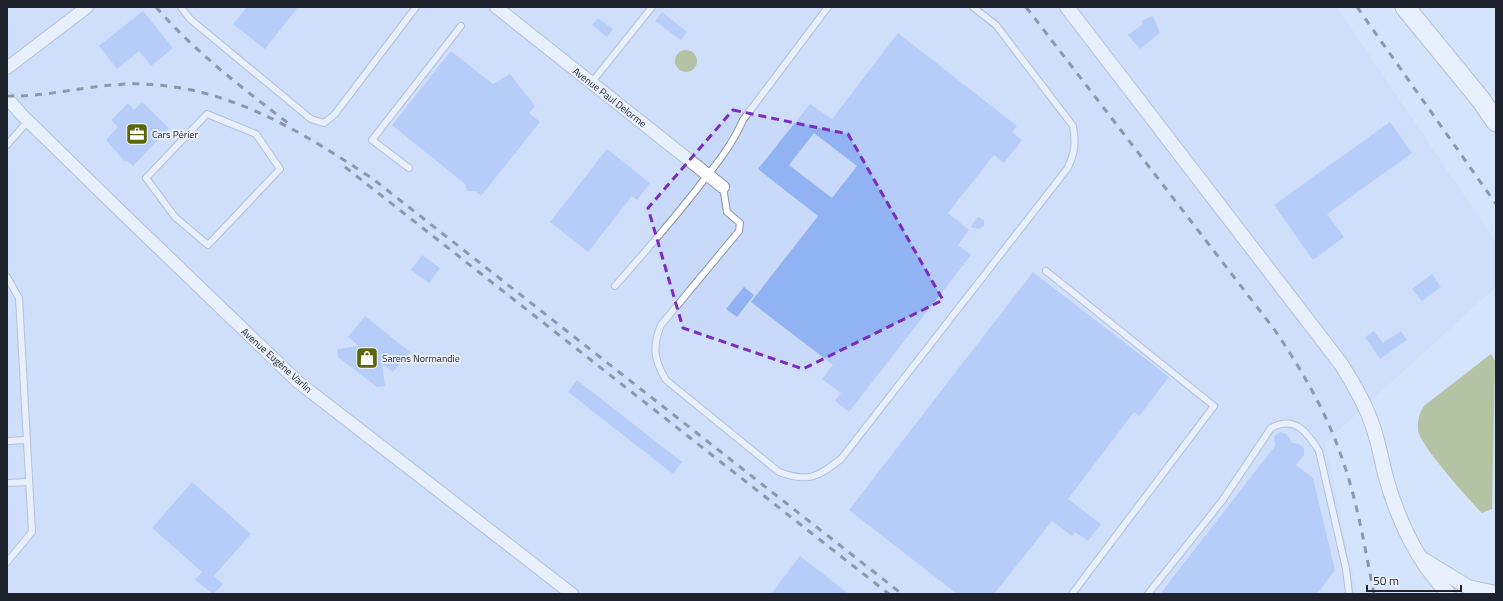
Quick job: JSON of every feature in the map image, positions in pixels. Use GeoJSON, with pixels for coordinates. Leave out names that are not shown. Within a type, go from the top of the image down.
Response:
{"type":"FeatureCollection","features":[{"type":"Feature","properties":{"kind":"highway"},"geometry":{"type":"LineString","coordinates":[[1405,7],[1481,100],[1496,122]]}},
{"type":"Feature","properties":{"kind":"street"},"geometry":{"type":"LineString","coordinates":[[7,68],[87,7]]}},
{"type":"Feature","properties":{"kind":"street","name":"Avenue Paul Delorme"},"geometry":{"type":"LineString","coordinates":[[496,7],[723,187]]}},
{"type":"Feature","properties":{"kind":"street"},"geometry":{"type":"LineString","coordinates":[[1067,7],[1341,364],[1373,424],[1386,476],[1408,538],[1434,579],[1448,594]]}},
{"type":"Feature","properties":{"kind":"street","name":"Avenue Eugène Varlin"},"geometry":{"type":"LineString","coordinates":[[7,98],[28,121],[298,382],[572,594]]}},
{"type":"Feature","properties":{"kind":"street"},"geometry":{"type":"LineString","coordinates":[[1419,557],[1468,587],[1496,593]]}},
{"type":"Feature","properties":{"kind":"lane"},"geometry":{"type":"LineString","coordinates":[[181,7],[190,19],[311,119],[324,123],[335,114],[416,7]]}},
{"type":"Feature","properties":{"kind":"lane"},"geometry":{"type":"LineString","coordinates":[[592,82],[652,7]]}},
{"type":"Feature","properties":{"kind":"lane"},"geometry":{"type":"LineString","coordinates":[[615,286],[708,175],[735,139],[743,120],[828,7]]}},
{"type":"Feature","properties":{"kind":"lane"},"geometry":{"type":"LineString","coordinates":[[723,187],[727,212],[740,222],[739,231],[661,325],[656,343],[657,365],[666,380],[780,472],[805,478],[821,474],[841,459],[1067,168],[1072,159],[1075,148],[1073,126],[996,25],[974,7]]}},
{"type":"Feature","properties":{"kind":"lane"},"geometry":{"type":"LineString","coordinates":[[409,168],[372,140],[461,26]]}},
{"type":"Feature","properties":{"kind":"lane"},"geometry":{"type":"LineString","coordinates":[[207,114],[256,134],[280,169],[208,245],[175,217],[146,178],[207,114]]}},
{"type":"Feature","properties":{"kind":"lane"},"geometry":{"type":"LineString","coordinates":[[7,145],[28,121]]}},
{"type":"Feature","properties":{"kind":"lane"},"geometry":{"type":"LineString","coordinates":[[1046,271],[1214,406],[1072,594]]}},
{"type":"Feature","properties":{"kind":"lane"},"geometry":{"type":"LineString","coordinates":[[7,278],[19,298],[32,532],[7,562]]}},
{"type":"Feature","properties":{"kind":"lane"},"geometry":{"type":"LineString","coordinates":[[1148,594],[1222,501],[1271,428],[1279,424],[1288,423],[1297,426],[1309,435],[1319,451],[1346,569],[1349,594]]}},
{"type":"Feature","properties":{"kind":"lane"},"geometry":{"type":"LineString","coordinates":[[7,441],[27,440]]}},
{"type":"Feature","properties":{"kind":"lane"},"geometry":{"type":"LineString","coordinates":[[7,483],[29,482]]}},
{"type":"Feature","properties":{"kind":"highlighted area"},"geometry":{"type":"Polygon","coordinates":[[[733,110],[848,134],[943,300],[803,369],[683,328],[648,208],[733,110]]]}},
{"type":"Feature","properties":{"kind":"shaded area"},"geometry":{"type":"Polygon","coordinates":[[[7,7],[1337,7],[1496,242],[1496,287],[1325,443],[1357,594],[7,594],[7,7]]]}},
{"type":"Feature","properties":{"kind":"shaded area"},"geometry":{"type":"Polygon","coordinates":[[[686,50],[694,53],[697,61],[694,69],[686,72],[678,69],[675,61],[678,53],[686,50]]]}},
{"type":"Feature","properties":{"kind":"shaded area"},"geometry":{"type":"Polygon","coordinates":[[[1491,354],[1495,361],[1492,509],[1482,513],[1427,448],[1418,431],[1418,424],[1420,414],[1425,405],[1491,354]]]}},
{"type":"Feature","properties":{"kind":"building"},"geometry":{"type":"Polygon","coordinates":[[[247,7],[298,7],[265,49],[233,24],[247,7]]]}},
{"type":"Feature","properties":{"kind":"building"},"geometry":{"type":"Polygon","coordinates":[[[143,11],[173,48],[151,66],[139,51],[117,69],[99,46],[143,11]]]}},
{"type":"Feature","properties":{"kind":"building"},"geometry":{"type":"Polygon","coordinates":[[[662,12],[687,32],[681,40],[655,21],[662,12]]]}},
{"type":"Feature","properties":{"kind":"building"},"geometry":{"type":"Polygon","coordinates":[[[1153,16],[1160,33],[1140,49],[1128,35],[1143,24],[1141,21],[1153,16]]]}},
{"type":"Feature","properties":{"kind":"building"},"geometry":{"type":"Polygon","coordinates":[[[598,18],[613,29],[607,37],[592,25],[598,18]]]}},
{"type":"Feature","properties":{"kind":"building"},"geometry":{"type":"Polygon","coordinates":[[[898,33],[1017,126],[1012,132],[1022,140],[1004,163],[994,155],[948,213],[969,230],[958,245],[971,255],[849,412],[835,401],[841,393],[822,379],[833,365],[751,302],[818,216],[758,169],[810,104],[832,119],[898,33]],[[814,133],[789,165],[832,198],[857,166],[814,133]]]}},
{"type":"Feature","properties":{"kind":"building"},"geometry":{"type":"Polygon","coordinates":[[[451,51],[493,84],[510,74],[535,106],[529,113],[540,122],[481,196],[475,191],[467,191],[465,184],[392,125],[451,51]]]}},
{"type":"Feature","properties":{"kind":"building","name":"Cars Périer"},"geometry":{"type":"Polygon","coordinates":[[[142,102],[169,128],[133,166],[126,160],[125,162],[106,140],[118,127],[111,120],[128,103],[134,110],[142,102]]]}},
{"type":"Feature","properties":{"kind":"building"},"geometry":{"type":"Polygon","coordinates":[[[1390,122],[1412,153],[1327,214],[1344,237],[1313,260],[1274,205],[1390,122]]]}},
{"type":"Feature","properties":{"kind":"building"},"geometry":{"type":"Polygon","coordinates":[[[607,149],[650,183],[637,200],[632,196],[588,252],[550,222],[607,149]]]}},
{"type":"Feature","properties":{"kind":"building"},"geometry":{"type":"Polygon","coordinates":[[[978,217],[984,220],[984,226],[979,229],[971,227],[975,220],[978,217]]]}},
{"type":"Feature","properties":{"kind":"building"},"geometry":{"type":"Polygon","coordinates":[[[422,255],[440,268],[429,283],[411,270],[422,255]]]}},
{"type":"Feature","properties":{"kind":"building"},"geometry":{"type":"Polygon","coordinates":[[[1033,272],[1169,377],[1139,416],[1134,412],[1068,499],[1101,524],[1088,541],[1075,532],[1072,536],[1052,521],[994,594],[957,594],[849,510],[1033,272]]]}},
{"type":"Feature","properties":{"kind":"building"},"geometry":{"type":"Polygon","coordinates":[[[1432,274],[1441,287],[1422,301],[1412,289],[1432,274]]]}},
{"type":"Feature","properties":{"kind":"building"},"geometry":{"type":"Polygon","coordinates":[[[744,287],[754,295],[737,317],[726,309],[744,287]]]}},
{"type":"Feature","properties":{"kind":"building"},"geometry":{"type":"Polygon","coordinates":[[[365,316],[410,352],[393,372],[382,364],[385,386],[377,387],[338,357],[337,349],[359,346],[348,337],[365,316]]]}},
{"type":"Feature","properties":{"kind":"building"},"geometry":{"type":"Polygon","coordinates":[[[1374,331],[1383,343],[1401,331],[1407,340],[1380,359],[1365,337],[1374,331]]]}},
{"type":"Feature","properties":{"kind":"building"},"geometry":{"type":"Polygon","coordinates":[[[577,380],[682,462],[673,474],[568,392],[577,380]]]}},
{"type":"Feature","properties":{"kind":"building"},"geometry":{"type":"Polygon","coordinates":[[[1280,432],[1287,434],[1292,443],[1299,444],[1304,448],[1304,455],[1296,465],[1313,478],[1335,570],[1317,594],[1160,594],[1275,446],[1274,437],[1280,432]]]}},
{"type":"Feature","properties":{"kind":"building"},"geometry":{"type":"Polygon","coordinates":[[[192,482],[251,534],[214,576],[223,584],[213,594],[195,580],[202,572],[152,528],[192,482]]]}},
{"type":"Feature","properties":{"kind":"building"},"geometry":{"type":"Polygon","coordinates":[[[800,556],[849,594],[771,594],[800,556]]]}},
{"type":"Feature","properties":{"kind":"railway"},"geometry":{"type":"LineString","coordinates":[[156,7],[186,39],[203,54],[288,123]]}},
{"type":"Feature","properties":{"kind":"railway"},"geometry":{"type":"LineString","coordinates":[[1026,7],[1274,329],[1304,376],[1322,409],[1337,443],[1348,477],[1361,527],[1374,594]]}},
{"type":"Feature","properties":{"kind":"railway"},"geometry":{"type":"LineString","coordinates":[[1357,7],[1496,204]]}},
{"type":"Feature","properties":{"kind":"railway"},"geometry":{"type":"LineString","coordinates":[[7,96],[37,95],[110,85],[160,85],[193,90],[225,99],[256,111],[315,142],[373,179],[902,594]]}},
{"type":"Feature","properties":{"kind":"railway"},"geometry":{"type":"LineString","coordinates":[[345,167],[889,594]]}},
{"type":"Feature","properties":{"kind":"place","name":"Cars Périer"},"geometry":{"type":"Point","coordinates":[137,134]}},
{"type":"Feature","properties":{"kind":"place","name":"Sarens Normandie"},"geometry":{"type":"Point","coordinates":[367,358]}}]}
